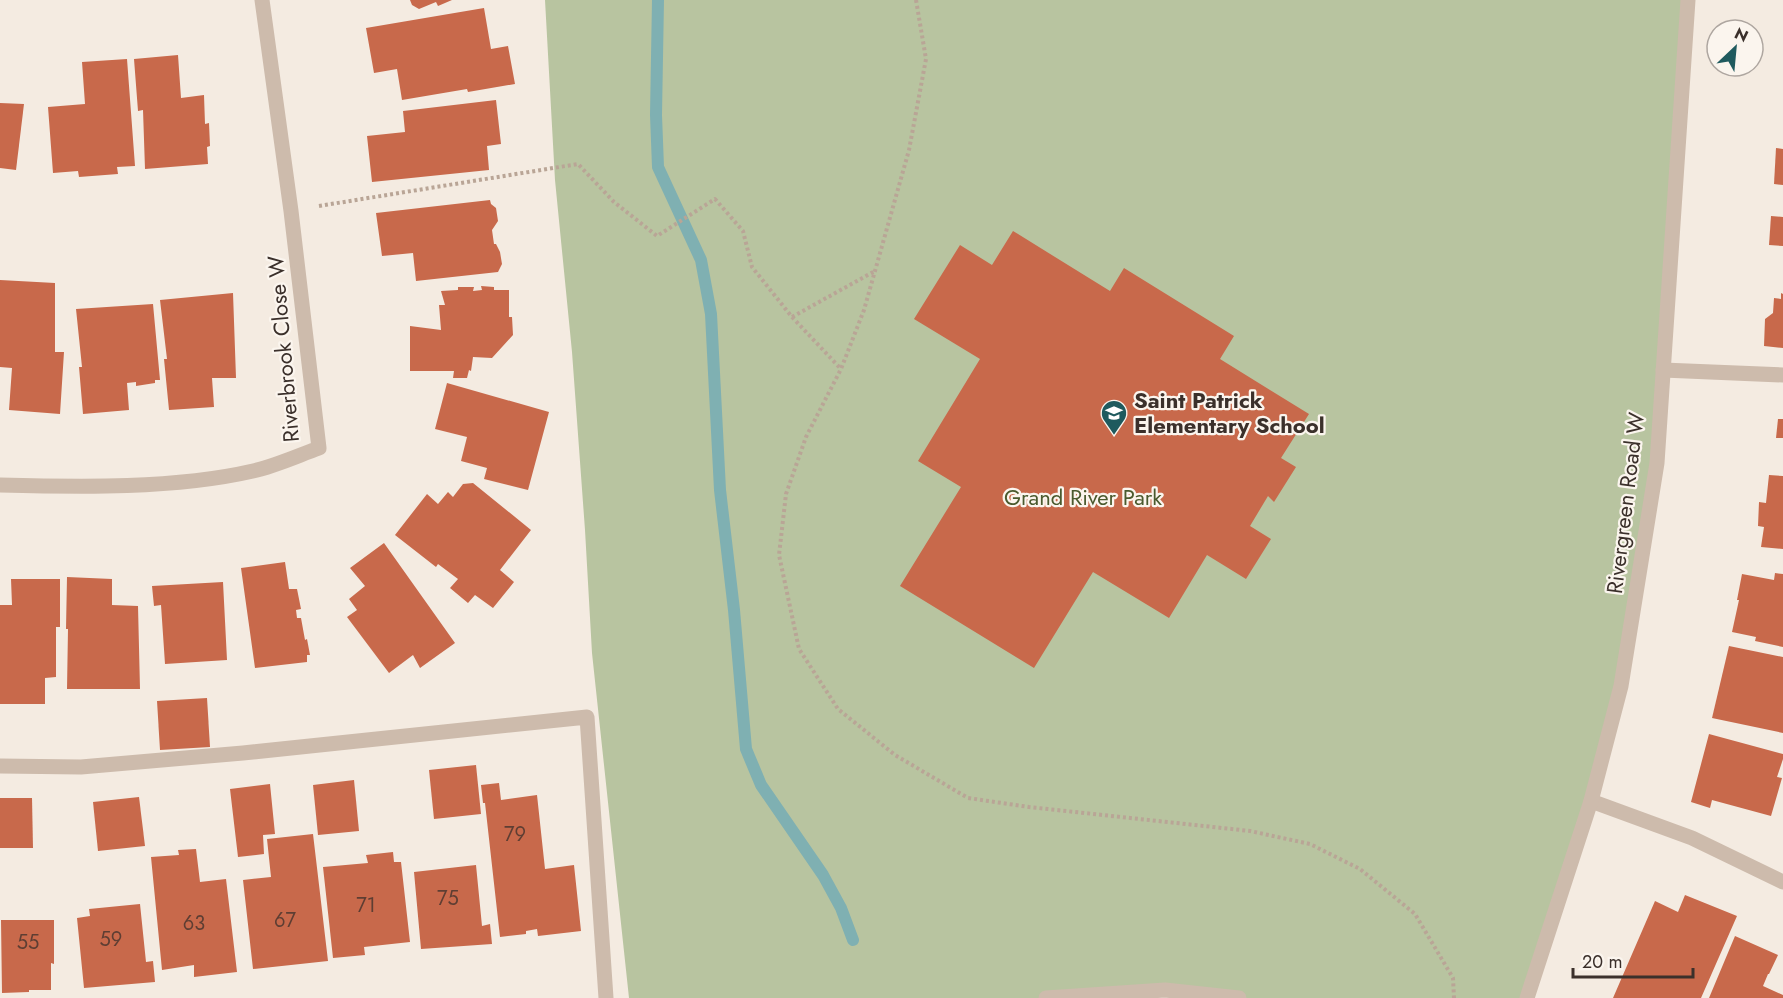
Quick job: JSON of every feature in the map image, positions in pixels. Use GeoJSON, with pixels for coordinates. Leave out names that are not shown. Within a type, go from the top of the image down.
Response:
{"type":"FeatureCollection","features":[{"type":"Feature","properties":{"kind":"street","name":"Riverbrook Close W"},"geometry":{"type":"LineString","coordinates":[[0,484],[42,486],[198,480],[254,471],[319,448],[291,211],[262,0]]}},
{"type":"Feature","properties":{"kind":"street","name":"Rivergreen Road W"},"geometry":{"type":"LineString","coordinates":[[1527,998],[1592,801],[1621,686],[1657,463],[1688,0]]}},
{"type":"Feature","properties":{"kind":"street"},"geometry":{"type":"LineString","coordinates":[[1663,370],[1783,375]]}},
{"type":"Feature","properties":{"kind":"street"},"geometry":{"type":"LineString","coordinates":[[0,766],[81,767],[243,753],[587,717],[602,998]]}},
{"type":"Feature","properties":{"kind":"street"},"geometry":{"type":"LineString","coordinates":[[1592,801],[1692,838],[1783,882]]}},
{"type":"Feature","properties":{"kind":"street"},"geometry":{"type":"LineString","coordinates":[[1046,998],[1165,990],[1239,998]]}},
{"type":"Feature","properties":{"kind":"path"},"geometry":{"type":"LineString","coordinates":[[916,0],[926,59],[909,150],[864,310],[841,369],[806,437],[786,494],[779,555],[800,649],[837,709],[895,755],[968,798],[1029,807],[1250,831],[1310,844],[1360,869],[1415,914],[1453,978],[1454,998]]}},
{"type":"Feature","properties":{"kind":"path"},"geometry":{"type":"LineString","coordinates":[[291,211],[578,164],[614,202],[657,236],[715,199],[743,231],[752,267],[792,317],[841,369]]}},
{"type":"Feature","properties":{"kind":"path"},"geometry":{"type":"LineString","coordinates":[[792,317],[875,271]]}},
{"type":"Feature","properties":{"kind":"green space","name":"Grand River Park"},"geometry":{"type":"Polygon","coordinates":[[[545,0],[1688,0],[1657,463],[1621,686],[1527,998],[1239,998],[1165,990],[1046,998],[629,998],[592,653],[572,352],[555,180],[545,0]]]}},
{"type":"Feature","properties":{"kind":"building"},"geometry":{"type":"Polygon","coordinates":[[[410,0],[452,0],[438,6],[436,2],[419,9],[412,5],[410,0]]]}},
{"type":"Feature","properties":{"kind":"building"},"geometry":{"type":"Polygon","coordinates":[[[484,8],[491,49],[508,46],[515,84],[402,100],[397,69],[374,73],[366,28],[484,8]]]}},
{"type":"Feature","properties":{"kind":"building"},"geometry":{"type":"Polygon","coordinates":[[[178,55],[181,98],[204,95],[205,124],[209,123],[208,164],[145,169],[143,110],[138,111],[134,59],[178,55]]]}},
{"type":"Feature","properties":{"kind":"building"},"geometry":{"type":"Polygon","coordinates":[[[127,59],[135,166],[117,167],[118,174],[79,177],[78,171],[53,173],[48,107],[85,104],[82,62],[127,59]]]}},
{"type":"Feature","properties":{"kind":"building"},"geometry":{"type":"Polygon","coordinates":[[[496,100],[501,144],[487,146],[489,170],[372,182],[367,136],[405,132],[403,111],[496,100]]]}},
{"type":"Feature","properties":{"kind":"building"},"geometry":{"type":"Polygon","coordinates":[[[0,103],[24,104],[16,170],[0,168],[0,103]]]}},
{"type":"Feature","properties":{"kind":"building"},"geometry":{"type":"Polygon","coordinates":[[[1776,148],[1783,149],[1783,185],[1774,184],[1776,148]]]}},
{"type":"Feature","properties":{"kind":"building"},"geometry":{"type":"Polygon","coordinates":[[[490,200],[496,208],[498,221],[492,230],[494,244],[500,252],[502,264],[498,272],[416,281],[413,253],[382,256],[376,213],[490,200]]]}},
{"type":"Feature","properties":{"kind":"building"},"geometry":{"type":"Polygon","coordinates":[[[1771,216],[1783,217],[1783,246],[1769,245],[1771,216]]]}},
{"type":"Feature","properties":{"kind":"building","name":"Saint Patrick Elementary School"},"geometry":{"type":"Polygon","coordinates":[[[1013,231],[1110,291],[1124,268],[1234,336],[1220,359],[1309,414],[1281,458],[1296,467],[1274,502],[1268,496],[1250,526],[1271,539],[1246,579],[1207,555],[1169,618],[1093,572],[1034,668],[900,586],[961,487],[918,461],[980,359],[914,319],[960,245],[992,265],[1013,231]]]}},
{"type":"Feature","properties":{"kind":"building"},"geometry":{"type":"Polygon","coordinates":[[[0,280],[55,283],[55,352],[64,352],[60,414],[9,410],[12,368],[0,367],[0,280]]]}},
{"type":"Feature","properties":{"kind":"building"},"geometry":{"type":"Polygon","coordinates":[[[481,286],[494,287],[494,290],[509,290],[509,317],[512,317],[513,335],[492,358],[473,357],[471,371],[469,370],[467,378],[453,378],[454,371],[410,371],[410,326],[441,330],[439,305],[445,305],[441,291],[458,290],[458,287],[474,287],[473,291],[482,290],[481,286]]]}},
{"type":"Feature","properties":{"kind":"building"},"geometry":{"type":"Polygon","coordinates":[[[233,293],[236,378],[212,378],[214,407],[169,410],[164,359],[167,359],[160,300],[233,293]]]}},
{"type":"Feature","properties":{"kind":"building"},"geometry":{"type":"Polygon","coordinates":[[[1781,293],[1783,294],[1783,348],[1764,346],[1765,319],[1773,313],[1774,298],[1781,299],[1781,293]]]}},
{"type":"Feature","properties":{"kind":"building"},"geometry":{"type":"Polygon","coordinates":[[[153,304],[160,380],[136,386],[136,382],[127,383],[129,410],[83,414],[79,367],[82,367],[76,309],[153,304]]]}},
{"type":"Feature","properties":{"kind":"building"},"geometry":{"type":"Polygon","coordinates":[[[447,383],[549,412],[528,490],[484,479],[487,468],[461,461],[467,437],[435,429],[447,383]]]}},
{"type":"Feature","properties":{"kind":"building"},"geometry":{"type":"Polygon","coordinates":[[[1778,419],[1783,419],[1783,438],[1776,438],[1778,419]]]}},
{"type":"Feature","properties":{"kind":"building"},"geometry":{"type":"Polygon","coordinates":[[[1769,475],[1783,476],[1783,549],[1761,547],[1764,527],[1758,526],[1759,502],[1766,503],[1769,475]]]}},
{"type":"Feature","properties":{"kind":"building"},"geometry":{"type":"Polygon","coordinates":[[[473,483],[531,530],[500,570],[514,582],[493,608],[475,595],[468,603],[450,588],[458,579],[438,564],[436,567],[395,535],[427,494],[438,504],[448,492],[453,497],[463,484],[473,483]]]}},
{"type":"Feature","properties":{"kind":"building"},"geometry":{"type":"Polygon","coordinates":[[[384,543],[455,643],[420,668],[413,655],[389,673],[347,617],[357,610],[349,599],[365,586],[350,568],[384,543]]]}},
{"type":"Feature","properties":{"kind":"building"},"geometry":{"type":"Polygon","coordinates":[[[285,562],[289,589],[297,589],[301,609],[296,610],[297,618],[301,618],[310,655],[307,655],[307,662],[255,668],[241,568],[285,562]]]}},
{"type":"Feature","properties":{"kind":"building"},"geometry":{"type":"Polygon","coordinates":[[[1775,573],[1783,574],[1783,647],[1755,641],[1756,637],[1732,632],[1742,574],[1774,580],[1775,573]]]}},
{"type":"Feature","properties":{"kind":"building"},"geometry":{"type":"Polygon","coordinates":[[[67,577],[112,579],[112,605],[138,606],[140,689],[67,689],[67,577]]]}},
{"type":"Feature","properties":{"kind":"building"},"geometry":{"type":"Polygon","coordinates":[[[11,579],[60,579],[60,627],[56,627],[56,677],[45,678],[45,704],[0,704],[0,605],[12,605],[11,579]]]}},
{"type":"Feature","properties":{"kind":"building"},"geometry":{"type":"Polygon","coordinates":[[[223,582],[227,660],[165,664],[161,605],[154,606],[152,586],[223,582]]]}},
{"type":"Feature","properties":{"kind":"building"},"geometry":{"type":"Polygon","coordinates":[[[1729,646],[1783,657],[1783,733],[1712,718],[1729,646]]]}},
{"type":"Feature","properties":{"kind":"building"},"geometry":{"type":"Polygon","coordinates":[[[207,698],[210,747],[160,750],[157,701],[207,698]]]}},
{"type":"Feature","properties":{"kind":"building"},"geometry":{"type":"Polygon","coordinates":[[[1709,734],[1783,754],[1777,777],[1782,778],[1771,816],[1712,800],[1710,808],[1691,802],[1709,734]]]}},
{"type":"Feature","properties":{"kind":"building"},"geometry":{"type":"Polygon","coordinates":[[[476,765],[481,814],[434,819],[429,770],[476,765]]]}},
{"type":"Feature","properties":{"kind":"building"},"geometry":{"type":"Polygon","coordinates":[[[354,780],[359,831],[318,835],[313,785],[354,780]]]}},
{"type":"Feature","properties":{"kind":"building"},"geometry":{"type":"Polygon","coordinates":[[[499,783],[501,800],[537,795],[545,869],[574,865],[581,931],[538,936],[537,929],[526,931],[526,934],[500,937],[481,785],[499,783]]]}},
{"type":"Feature","properties":{"kind":"building"},"geometry":{"type":"Polygon","coordinates":[[[270,784],[275,834],[263,835],[264,854],[238,857],[230,789],[270,784]]]}},
{"type":"Feature","properties":{"kind":"building"},"geometry":{"type":"Polygon","coordinates":[[[139,797],[145,846],[98,851],[93,802],[139,797]]]}},
{"type":"Feature","properties":{"kind":"building"},"geometry":{"type":"Polygon","coordinates":[[[0,798],[32,798],[33,848],[0,848],[0,798]]]}},
{"type":"Feature","properties":{"kind":"building"},"geometry":{"type":"Polygon","coordinates":[[[313,834],[328,961],[253,969],[243,880],[271,877],[267,839],[313,834]]]}},
{"type":"Feature","properties":{"kind":"building"},"geometry":{"type":"Polygon","coordinates":[[[196,849],[200,882],[226,879],[237,972],[194,977],[194,965],[162,970],[151,857],[179,855],[178,850],[196,849]]]}},
{"type":"Feature","properties":{"kind":"building"},"geometry":{"type":"Polygon","coordinates":[[[393,852],[394,862],[401,862],[410,942],[364,947],[365,955],[333,958],[323,867],[368,863],[366,855],[393,852]]]}},
{"type":"Feature","properties":{"kind":"building"},"geometry":{"type":"Polygon","coordinates":[[[476,865],[482,926],[490,924],[492,944],[421,949],[414,872],[476,865]]]}},
{"type":"Feature","properties":{"kind":"building"},"geometry":{"type":"Polygon","coordinates":[[[1685,895],[1737,916],[1701,998],[1613,998],[1655,901],[1678,912],[1685,895]]]}},
{"type":"Feature","properties":{"kind":"building"},"geometry":{"type":"Polygon","coordinates":[[[140,904],[146,962],[153,961],[155,982],[84,988],[77,918],[90,916],[89,909],[140,904]]]}},
{"type":"Feature","properties":{"kind":"building"},"geometry":{"type":"Polygon","coordinates":[[[1,920],[54,920],[54,964],[51,963],[51,990],[2,993],[1,920]]]}},
{"type":"Feature","properties":{"kind":"building"},"geometry":{"type":"Polygon","coordinates":[[[1735,936],[1778,955],[1763,986],[1783,995],[1783,998],[1709,998],[1735,936]]]}},
{"type":"Feature","properties":{"kind":"waterway"},"geometry":{"type":"LineString","coordinates":[[658,0],[656,115],[658,167],[701,260],[711,314],[720,490],[734,610],[746,749],[761,785],[823,875],[841,908],[853,940]]}},
{"type":"Feature","properties":{"kind":"place","name":"Saint Patrick Elementary School"},"geometry":{"type":"Point","coordinates":[1114,436]}}]}
